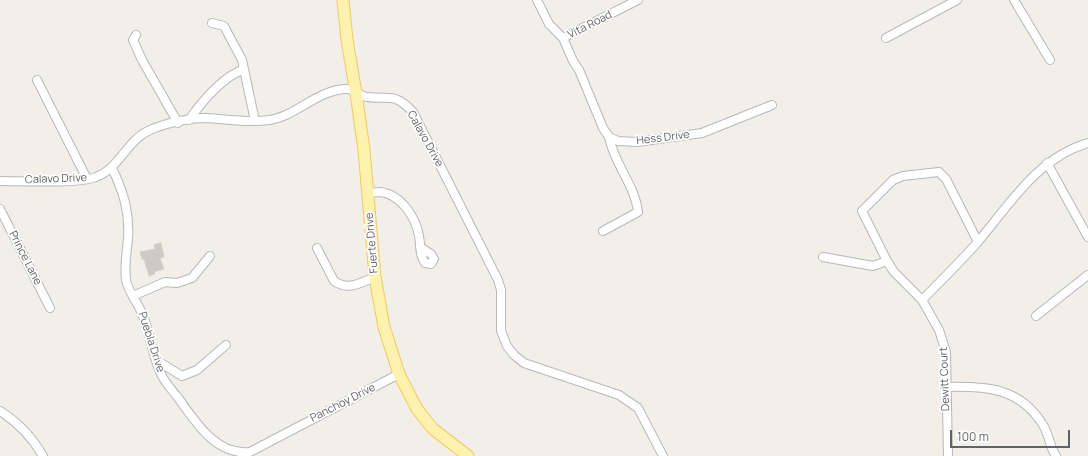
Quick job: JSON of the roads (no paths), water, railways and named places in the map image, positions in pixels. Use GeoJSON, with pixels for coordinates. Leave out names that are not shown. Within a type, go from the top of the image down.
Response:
{"type":"FeatureCollection","features":[{"type":"Feature","properties":{"kind":"main road","name":"Fuerte Drive"},"geometry":{"type":"LineString","coordinates":[[343,0],[346,40],[356,93],[375,277],[384,327],[399,374],[424,420],[440,436],[468,456]]}},
{"type":"Feature","properties":{"kind":"street"},"geometry":{"type":"LineString","coordinates":[[537,0],[549,24],[563,38],[609,137],[611,148],[637,201],[638,212],[603,231]]}},
{"type":"Feature","properties":{"kind":"street","name":"Vita Road"},"geometry":{"type":"LineString","coordinates":[[563,38],[638,0]]}},
{"type":"Feature","properties":{"kind":"street"},"geometry":{"type":"LineString","coordinates":[[886,38],[957,0]]}},
{"type":"Feature","properties":{"kind":"street"},"geometry":{"type":"LineString","coordinates":[[1014,0],[1050,60]]}},
{"type":"Feature","properties":{"kind":"street"},"geometry":{"type":"LineString","coordinates":[[212,23],[224,26],[236,46],[244,68],[255,121]]}},
{"type":"Feature","properties":{"kind":"street"},"geometry":{"type":"LineString","coordinates":[[136,35],[133,40],[142,60],[178,122]]}},
{"type":"Feature","properties":{"kind":"street"},"geometry":{"type":"LineString","coordinates":[[189,120],[201,104],[225,79],[231,74],[244,68]]}},
{"type":"Feature","properties":{"kind":"street"},"geometry":{"type":"LineString","coordinates":[[37,80],[87,180]]}},
{"type":"Feature","properties":{"kind":"street","name":"Calavo Drive"},"geometry":{"type":"LineString","coordinates":[[0,181],[87,180],[97,177],[112,168],[143,134],[158,127],[178,122],[204,118],[255,121],[271,120],[283,116],[326,94],[349,89],[366,97],[391,97],[400,100],[413,112],[498,280],[501,290],[501,331],[510,351],[524,363],[619,395],[630,401],[638,408],[663,456]]}},
{"type":"Feature","properties":{"kind":"street","name":"Hess Drive"},"geometry":{"type":"LineString","coordinates":[[609,137],[618,141],[637,142],[702,133],[772,105]]}},
{"type":"Feature","properties":{"kind":"street"},"geometry":{"type":"LineString","coordinates":[[922,300],[978,242],[1039,170],[1060,154],[1088,143]]}},
{"type":"Feature","properties":{"kind":"street"},"geometry":{"type":"LineString","coordinates":[[1047,163],[1088,237]]}},
{"type":"Feature","properties":{"kind":"street","name":"Puebla Drive"},"geometry":{"type":"LineString","coordinates":[[112,168],[123,189],[126,206],[128,237],[125,264],[126,282],[139,304],[150,332],[156,360],[162,375],[199,427],[217,443],[227,449],[240,453],[251,454],[286,433]]}},
{"type":"Feature","properties":{"kind":"street"},"geometry":{"type":"LineString","coordinates":[[824,257],[872,266],[887,261],[862,210],[893,180],[903,176],[939,172],[946,179],[978,242]]}},
{"type":"Feature","properties":{"kind":"street"},"geometry":{"type":"LineString","coordinates":[[367,193],[380,192],[401,203],[411,215],[419,236],[420,247]]}},
{"type":"Feature","properties":{"kind":"street","name":"Prince Lane"},"geometry":{"type":"LineString","coordinates":[[0,209],[50,308]]}},
{"type":"Feature","properties":{"kind":"street"},"geometry":{"type":"LineString","coordinates":[[317,248],[334,281],[338,284],[349,287],[375,277]]}},
{"type":"Feature","properties":{"kind":"street"},"geometry":{"type":"LineString","coordinates":[[133,296],[165,282],[177,283],[192,278],[210,256]]}},
{"type":"Feature","properties":{"kind":"street","name":"Dewitt Court"},"geometry":{"type":"LineString","coordinates":[[887,261],[894,272],[922,300],[935,320],[943,340],[946,352],[948,456]]}},
{"type":"Feature","properties":{"kind":"street"},"geometry":{"type":"LineString","coordinates":[[1036,316],[1088,275]]}},
{"type":"Feature","properties":{"kind":"street"},"geometry":{"type":"LineString","coordinates":[[156,360],[182,376],[197,370],[226,345]]}},
{"type":"Feature","properties":{"kind":"street","name":"Panchoy Drive"},"geometry":{"type":"LineString","coordinates":[[286,433],[399,374]]}},
{"type":"Feature","properties":{"kind":"street"},"geometry":{"type":"LineString","coordinates":[[946,387],[986,387],[1014,397],[1030,409],[1043,424],[1056,456]]}},
{"type":"Feature","properties":{"kind":"street"},"geometry":{"type":"LineString","coordinates":[[0,411],[14,420],[30,435],[43,456]]}}]}
